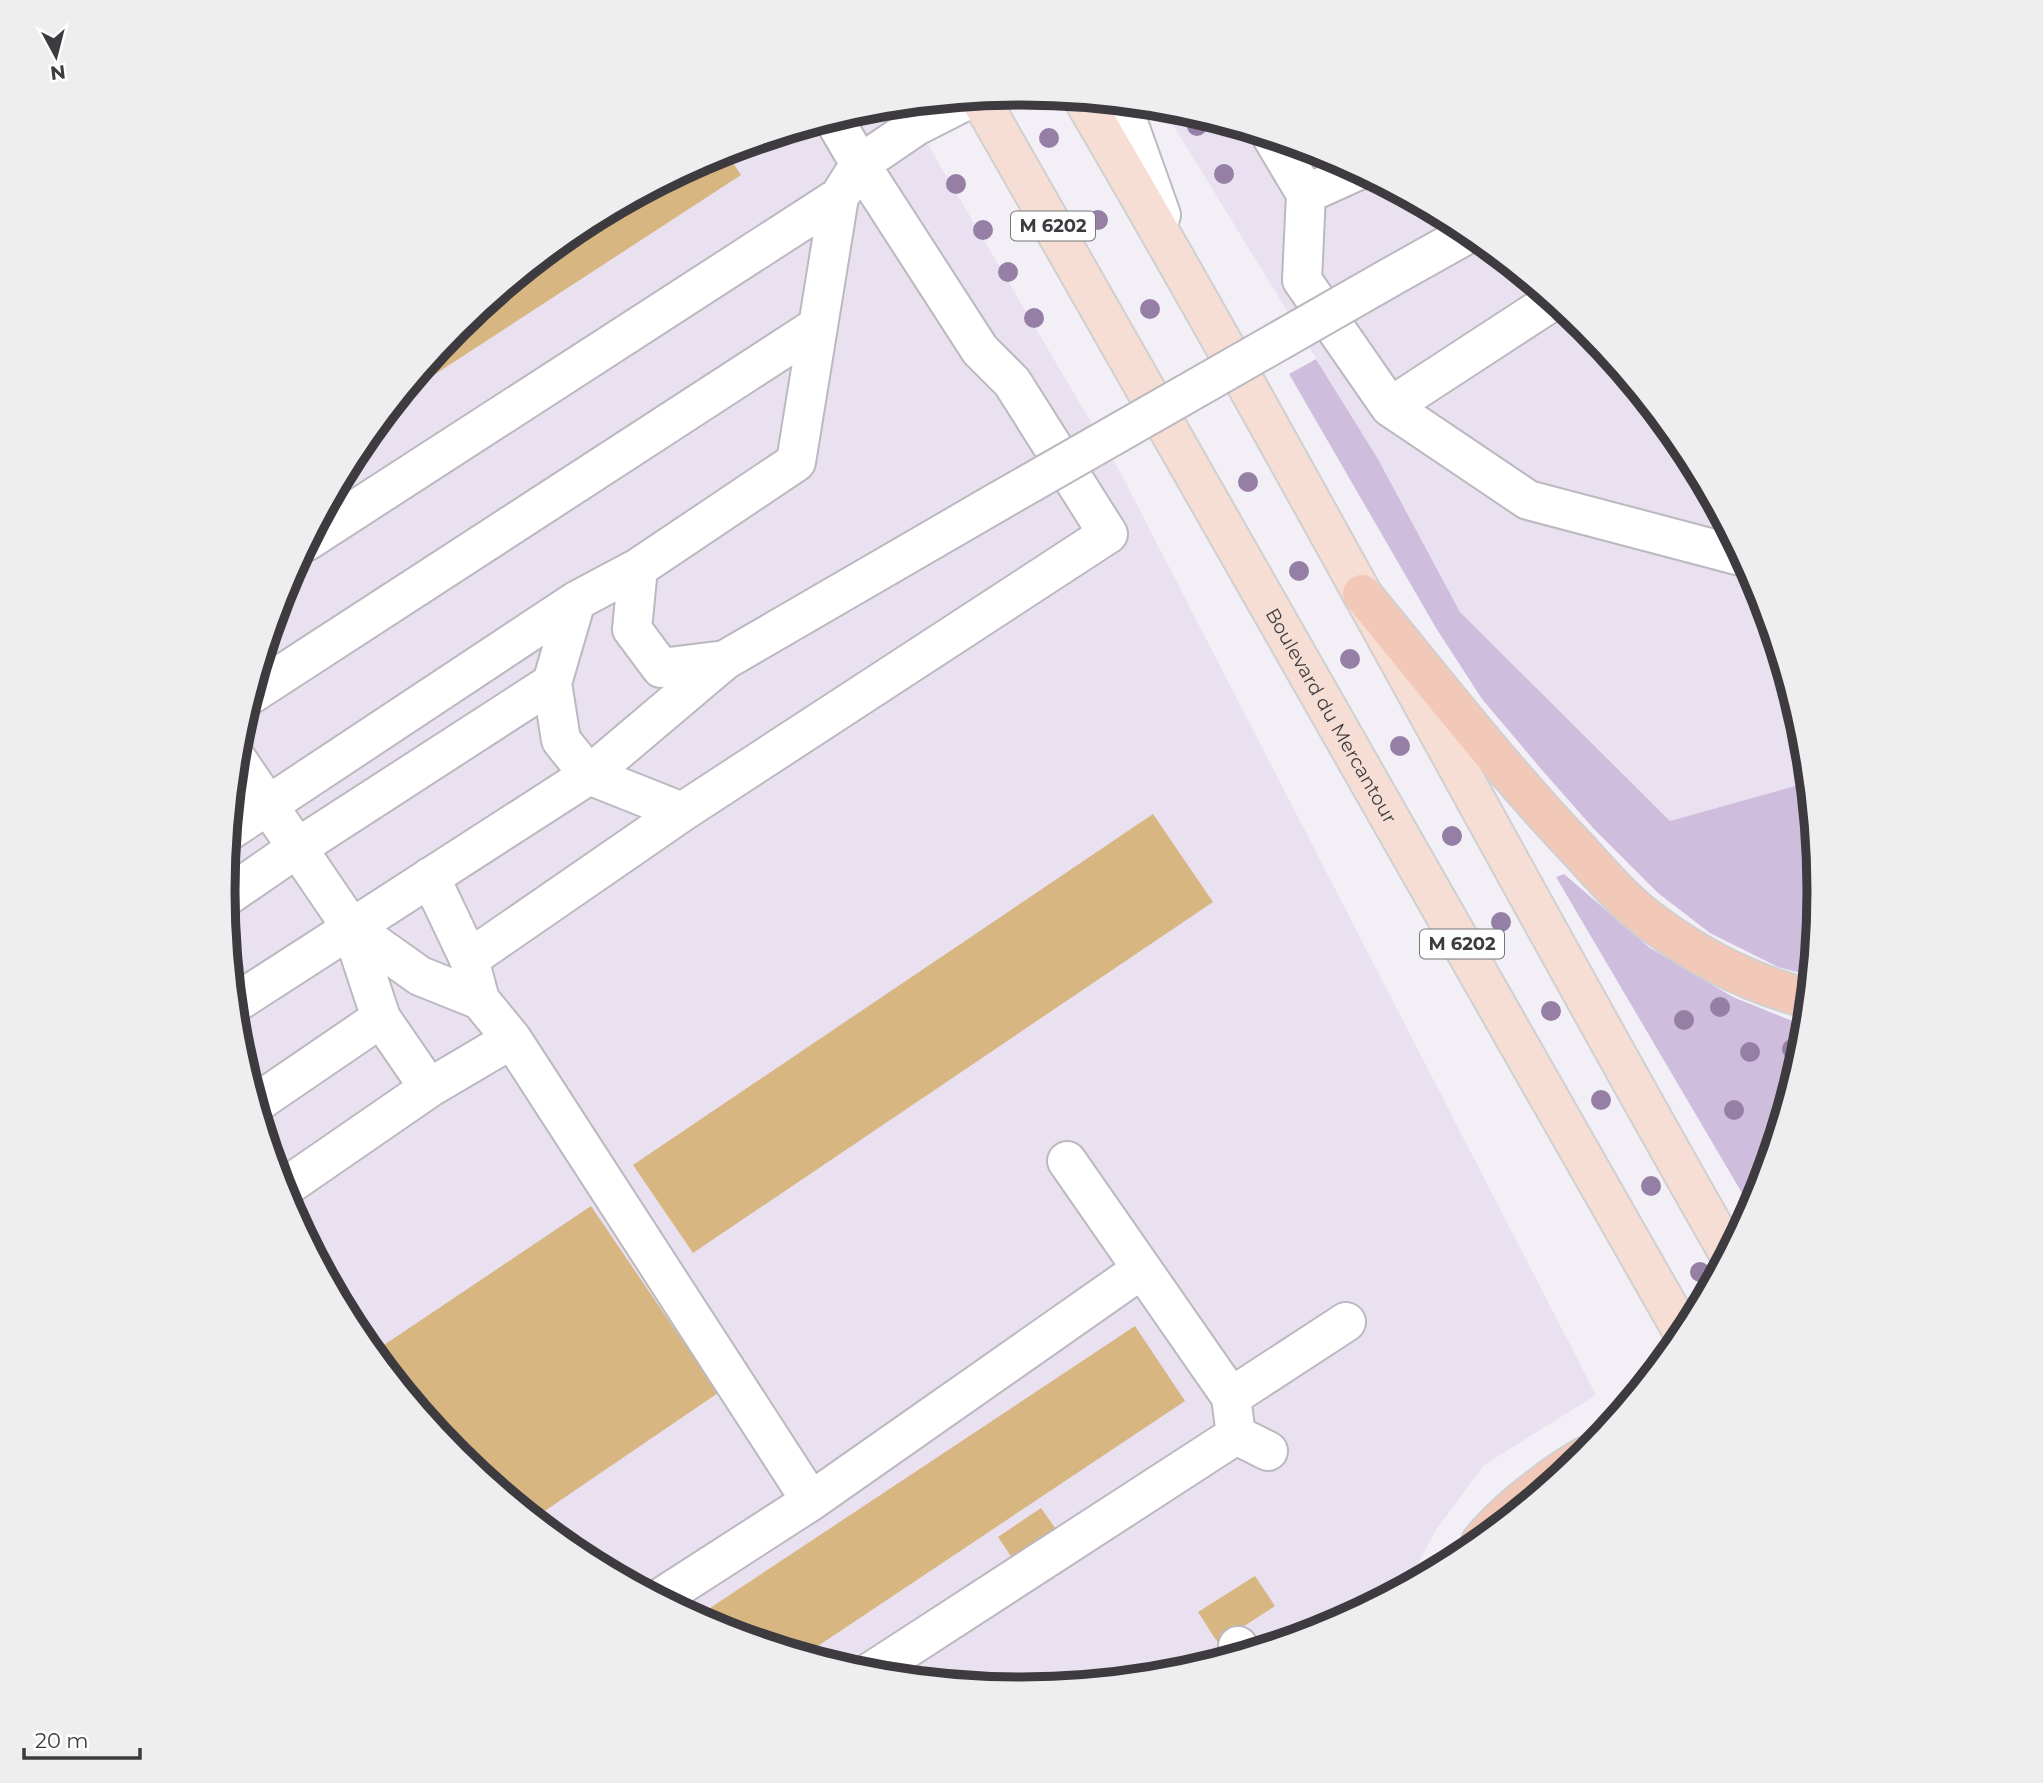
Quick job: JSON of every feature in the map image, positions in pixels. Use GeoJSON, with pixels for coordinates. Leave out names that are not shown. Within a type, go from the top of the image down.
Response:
{"type":"FeatureCollection","features":[{"type":"Feature","properties":{"kind":"highway"},"geometry":{"type":"LineString","coordinates":[[1362,594],[1546,816],[1652,923],[1715,964],[1782,992],[1801,997]]}},
{"type":"Feature","properties":{"kind":"main road","name":"Boulevard du Mercantour"},"geometry":{"type":"LineString","coordinates":[[984,106],[1678,1324]]}},
{"type":"Feature","properties":{"kind":"main road"},"geometry":{"type":"LineString","coordinates":[[1089,109],[1177,260],[1478,808],[1724,1245]]}},
{"type":"Feature","properties":{"kind":"lane"},"geometry":{"type":"LineString","coordinates":[[239,825],[576,601],[638,568],[796,462],[839,197],[860,164],[916,126],[949,109]]}},
{"type":"Feature","properties":{"kind":"lane"},"geometry":{"type":"LineString","coordinates":[[1124,112],[1177,260]]}},
{"type":"Feature","properties":{"kind":"lane"},"geometry":{"type":"LineString","coordinates":[[469,959],[682,812],[1108,534],[1012,382],[981,349],[838,127]]}},
{"type":"Feature","properties":{"kind":"lane"},"geometry":{"type":"LineString","coordinates":[[1279,149],[1306,194],[1302,280],[1390,407],[1528,500],[1731,553]]}},
{"type":"Feature","properties":{"kind":"lane"},"geometry":{"type":"LineString","coordinates":[[1306,194],[1346,176]]}},
{"type":"Feature","properties":{"kind":"lane"},"geometry":{"type":"LineString","coordinates":[[323,531],[839,197]]}},
{"type":"Feature","properties":{"kind":"lane"},"geometry":{"type":"LineString","coordinates":[[243,998],[589,775],[725,660],[999,500],[1459,239]]}},
{"type":"Feature","properties":{"kind":"lane"},"geometry":{"type":"LineString","coordinates":[[1390,407],[1546,305]]}},
{"type":"Feature","properties":{"kind":"lane"},"geometry":{"type":"LineString","coordinates":[[262,687],[818,326]]}},
{"type":"Feature","properties":{"kind":"lane"},"geometry":{"type":"LineString","coordinates":[[638,568],[632,629],[661,668],[725,660]]}},
{"type":"Feature","properties":{"kind":"lane"},"geometry":{"type":"LineString","coordinates":[[576,601],[552,683],[561,740],[589,775],[682,812]]}},
{"type":"Feature","properties":{"kind":"lane"},"geometry":{"type":"LineString","coordinates":[[235,891],[552,683]]}},
{"type":"Feature","properties":{"kind":"lane"},"geometry":{"type":"LineString","coordinates":[[245,771],[351,927],[381,1018],[429,1088]]}},
{"type":"Feature","properties":{"kind":"lane"},"geometry":{"type":"LineString","coordinates":[[430,877],[469,959],[480,1000],[512,1039],[811,1502]]}},
{"type":"Feature","properties":{"kind":"lane"},"geometry":{"type":"LineString","coordinates":[[351,927],[421,976],[480,1000]]}},
{"type":"Feature","properties":{"kind":"lane"},"geometry":{"type":"LineString","coordinates":[[263,1098],[381,1018]]}},
{"type":"Feature","properties":{"kind":"lane"},"geometry":{"type":"LineString","coordinates":[[292,1183],[429,1088],[512,1039]]}},
{"type":"Feature","properties":{"kind":"lane"},"geometry":{"type":"LineString","coordinates":[[882,1665],[1252,1443],[1231,1397],[1067,1161]]}},
{"type":"Feature","properties":{"kind":"lane"},"geometry":{"type":"LineString","coordinates":[[667,1594],[811,1502],[1142,1269]]}},
{"type":"Feature","properties":{"kind":"lane"},"geometry":{"type":"LineString","coordinates":[[1231,1397],[1346,1322]]}},
{"type":"Feature","properties":{"kind":"shaded area"},"geometry":{"type":"Polygon","coordinates":[[[910,113],[1119,470],[1596,1395],[1484,1465],[1436,1530],[1412,1574],[1369,1597],[1274,1636],[1175,1663],[1073,1676],[1021,1678],[919,1671],[868,1663],[769,1636],[674,1597],[628,1573],[543,1515],[465,1448],[430,1410],[398,1370],[340,1285],[295,1192],[277,1144],[250,1045],[242,994],[235,892],[237,840],[250,738],[262,688],[295,591],[316,544],[340,498],[398,413],[465,335],[503,300],[543,268],[628,210],[721,165],[769,147],[868,120],[910,113]]]}},
{"type":"Feature","properties":{"kind":"shaded area"},"geometry":{"type":"Polygon","coordinates":[[[1169,119],[1274,147],[1369,186],[1415,210],[1500,268],[1578,335],[1613,373],[1675,455],[1703,498],[1727,544],[1766,639],[1781,688],[1800,784],[1670,821],[1460,612],[1378,459],[1169,119]]]}},
{"type":"Feature","properties":{"kind":"shaded area"},"geometry":{"type":"Polygon","coordinates":[[[1316,359],[1378,459],[1460,612],[1670,821],[1800,784],[1808,892],[1803,974],[1778,967],[1710,933],[1658,893],[1593,828],[1542,770],[1482,699],[1436,628],[1289,374],[1316,359]]]}},
{"type":"Feature","properties":{"kind":"shaded area"},"geometry":{"type":"Polygon","coordinates":[[[1564,874],[1650,948],[1733,997],[1796,1023],[1781,1095],[1745,1198],[1556,877],[1564,874]]]}},
{"type":"Feature","properties":{"kind":"building"},"geometry":{"type":"Polygon","coordinates":[[[732,161],[741,175],[422,382],[465,335],[503,300],[543,268],[628,210],[732,161]]]}},
{"type":"Feature","properties":{"kind":"building"},"geometry":{"type":"Polygon","coordinates":[[[1153,814],[1213,902],[693,1253],[633,1165],[1153,814]]]}},
{"type":"Feature","properties":{"kind":"building"},"geometry":{"type":"Polygon","coordinates":[[[591,1206],[718,1393],[541,1513],[465,1448],[430,1410],[381,1347],[591,1206]]]}},
{"type":"Feature","properties":{"kind":"building"},"geometry":{"type":"Polygon","coordinates":[[[1135,1326],[1185,1401],[813,1649],[769,1636],[705,1611],[1135,1326]]]}},
{"type":"Feature","properties":{"kind":"building"},"geometry":{"type":"Polygon","coordinates":[[[1041,1508],[1058,1532],[1014,1561],[998,1537],[1041,1508]]]}},
{"type":"Feature","properties":{"kind":"building"},"geometry":{"type":"Polygon","coordinates":[[[1255,1576],[1275,1606],[1218,1643],[1198,1612],[1255,1576]]]}}]}
